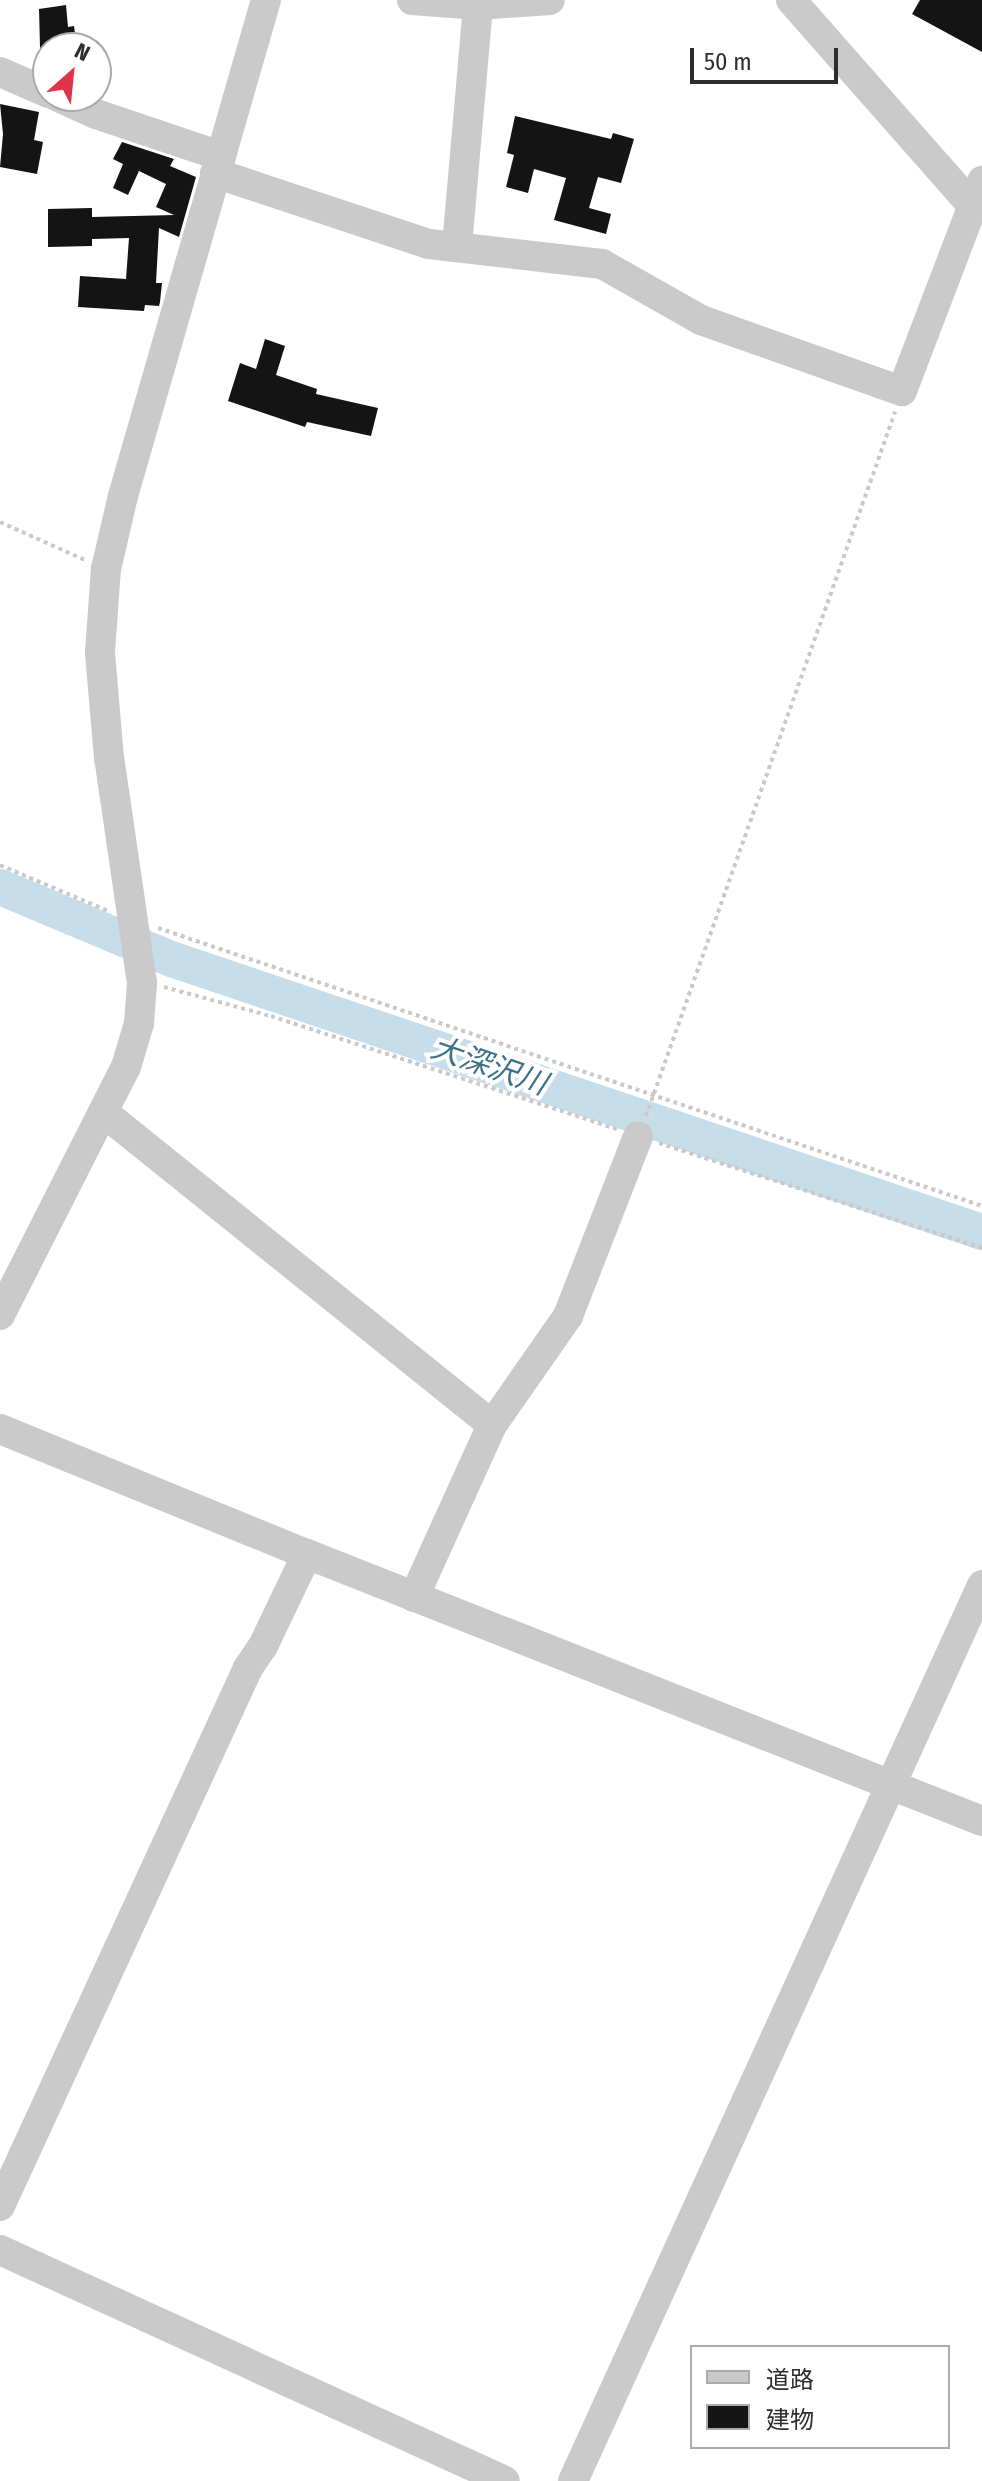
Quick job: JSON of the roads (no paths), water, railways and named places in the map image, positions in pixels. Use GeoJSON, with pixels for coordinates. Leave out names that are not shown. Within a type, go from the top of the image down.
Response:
{"type":"FeatureCollection","features":[{"type":"Feature","properties":{"kind":"street"},"geometry":{"type":"LineString","coordinates":[[0,1315],[126,1067],[139,1023],[142,988],[109,758],[100,652],[106,569],[123,496],[266,0]]}},
{"type":"Feature","properties":{"kind":"street"},"geometry":{"type":"LineString","coordinates":[[412,0],[478,5],[550,0]]}},
{"type":"Feature","properties":{"kind":"street"},"geometry":{"type":"LineString","coordinates":[[92,112],[429,244],[602,264],[701,320],[902,391],[977,192],[791,0]]}},
{"type":"Feature","properties":{"kind":"street"},"geometry":{"type":"LineString","coordinates":[[457,246],[478,5]]}},
{"type":"Feature","properties":{"kind":"street"},"geometry":{"type":"LineString","coordinates":[[0,72],[32,86]]}},
{"type":"Feature","properties":{"kind":"street"},"geometry":{"type":"LineString","coordinates":[[103,1112],[492,1425]]}},
{"type":"Feature","properties":{"kind":"street"},"geometry":{"type":"LineString","coordinates":[[414,1597],[492,1425],[568,1316],[638,1136]]}},
{"type":"Feature","properties":{"kind":"street"},"geometry":{"type":"LineString","coordinates":[[0,1429],[414,1597],[982,1821]]}},
{"type":"Feature","properties":{"kind":"street"},"geometry":{"type":"LineString","coordinates":[[0,2206],[248,1668],[263,1646],[307,1554]]}},
{"type":"Feature","properties":{"kind":"street"},"geometry":{"type":"LineString","coordinates":[[573,2481],[982,1585]]}},
{"type":"Feature","properties":{"kind":"street"},"geometry":{"type":"LineString","coordinates":[[0,2250],[505,2481]]}},
{"type":"Feature","properties":{"kind":"waterway","name":"大深沢川"},"geometry":{"type":"LineString","coordinates":[[0,887],[174,960],[982,1232]]}}]}
